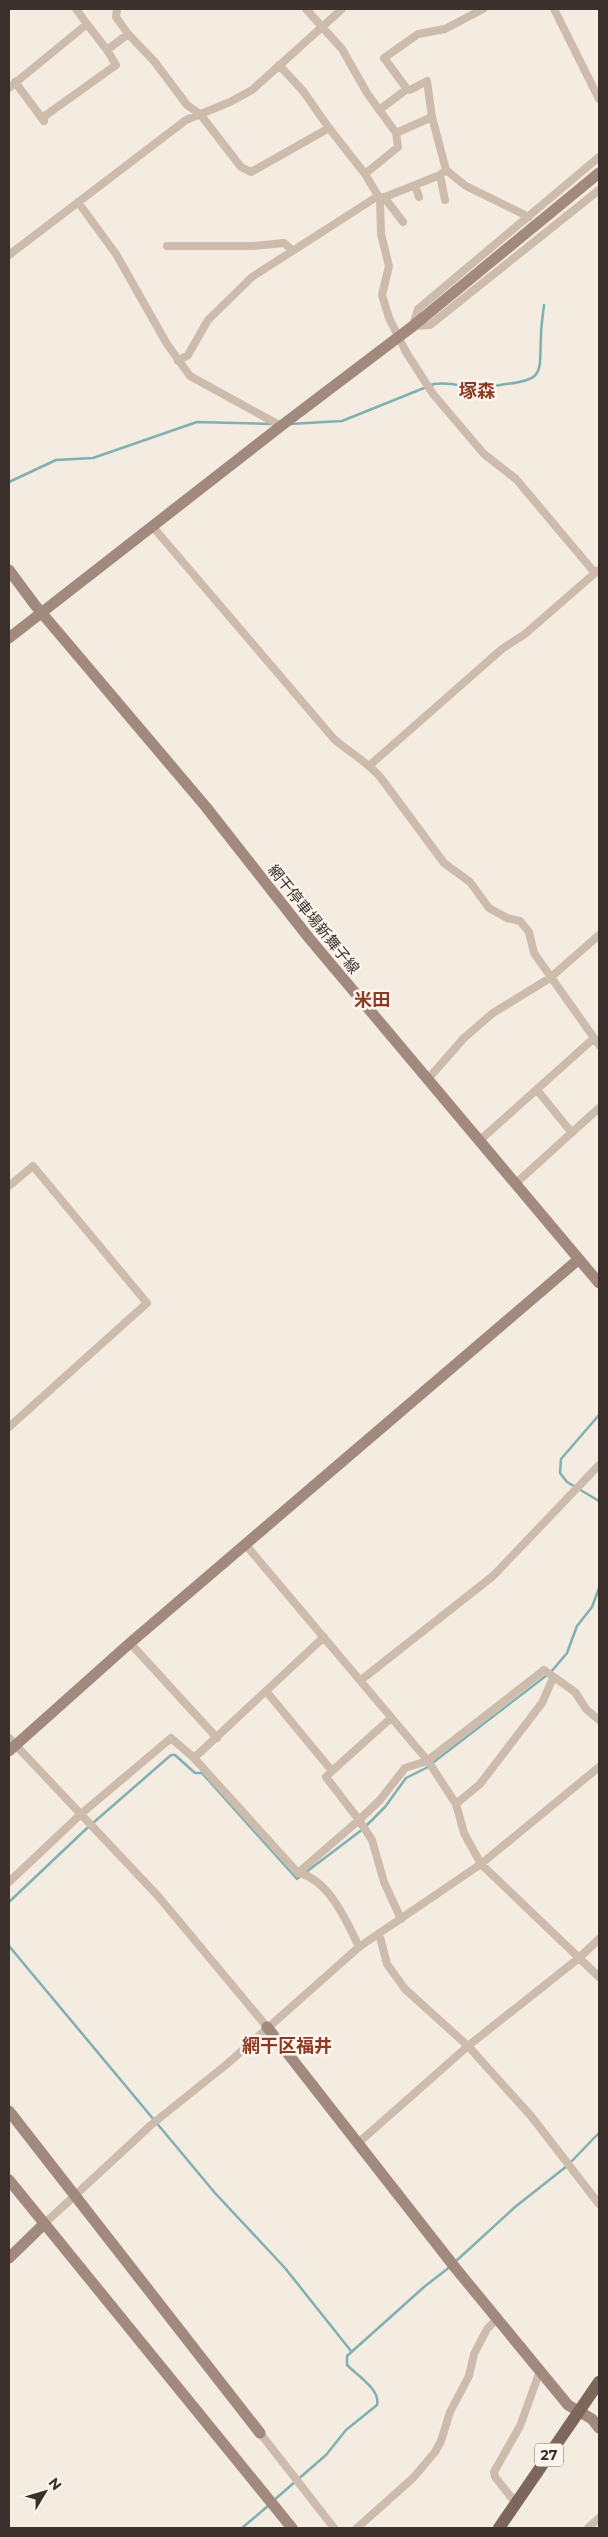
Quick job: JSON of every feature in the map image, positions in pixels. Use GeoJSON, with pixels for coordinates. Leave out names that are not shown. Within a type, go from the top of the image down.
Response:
{"type":"FeatureCollection","features":[{"type":"Feature","properties":{"kind":"main road","name":"27"},"geometry":{"type":"LineString","coordinates":[[499,2528],[599,2382]]}},
{"type":"Feature","properties":{"kind":"street"},"geometry":{"type":"LineString","coordinates":[[76,9],[107,50],[116,64],[44,120],[12,85],[87,24]]}},
{"type":"Feature","properties":{"kind":"street"},"geometry":{"type":"LineString","coordinates":[[117,9],[116,17],[128,34],[154,61],[187,105],[200,114],[241,167],[251,172],[328,128]]}},
{"type":"Feature","properties":{"kind":"street"},"geometry":{"type":"LineString","coordinates":[[306,9],[342,49],[366,93],[396,133],[398,147],[365,174]]}},
{"type":"Feature","properties":{"kind":"street"},"geometry":{"type":"LineString","coordinates":[[9,255],[186,120],[230,102],[252,90],[342,9]]}},
{"type":"Feature","properties":{"kind":"street"},"geometry":{"type":"LineString","coordinates":[[407,89],[384,58],[418,34],[445,30],[483,9]]}},
{"type":"Feature","properties":{"kind":"street"},"geometry":{"type":"LineString","coordinates":[[554,9],[599,99]]}},
{"type":"Feature","properties":{"kind":"street"},"geometry":{"type":"LineString","coordinates":[[107,50],[128,34]]}},
{"type":"Feature","properties":{"kind":"street"},"geometry":{"type":"LineString","coordinates":[[279,65],[303,91],[328,128],[381,197],[403,222]]}},
{"type":"Feature","properties":{"kind":"street"},"geometry":{"type":"LineString","coordinates":[[379,110],[407,89],[410,90],[427,81],[443,172],[445,200]]}},
{"type":"Feature","properties":{"kind":"street"},"geometry":{"type":"LineString","coordinates":[[396,133],[432,116]]}},
{"type":"Feature","properties":{"kind":"street"},"geometry":{"type":"LineString","coordinates":[[413,326],[418,309],[599,157]]}},
{"type":"Feature","properties":{"kind":"street"},"geometry":{"type":"LineString","coordinates":[[178,361],[188,355],[208,320],[252,277],[292,250],[381,197],[415,185],[443,172]]}},
{"type":"Feature","properties":{"kind":"street"},"geometry":{"type":"LineString","coordinates":[[443,172],[466,186],[529,217]]}},
{"type":"Feature","properties":{"kind":"street"},"geometry":{"type":"LineString","coordinates":[[9,638],[281,426],[413,326],[599,173]]}},
{"type":"Feature","properties":{"kind":"street"},"geometry":{"type":"LineString","coordinates":[[415,185],[419,197]]}},
{"type":"Feature","properties":{"kind":"street"},"geometry":{"type":"LineString","coordinates":[[413,326],[430,325],[599,190]]}},
{"type":"Feature","properties":{"kind":"street"},"geometry":{"type":"LineString","coordinates":[[370,765],[502,649],[525,634],[597,572],[516,479],[484,454],[433,394],[398,336],[382,295],[389,266],[381,234],[381,197]]}},
{"type":"Feature","properties":{"kind":"street"},"geometry":{"type":"LineString","coordinates":[[78,202],[116,254],[178,361],[190,376],[281,426]]}},
{"type":"Feature","properties":{"kind":"street"},"geometry":{"type":"LineString","coordinates":[[167,246],[253,246],[284,243],[292,250]]}},
{"type":"Feature","properties":{"kind":"street"},"geometry":{"type":"LineString","coordinates":[[153,526],[334,739],[354,756],[370,765],[395,794],[444,863],[470,882],[489,908],[507,918],[520,922],[529,932],[534,953],[599,1046]]}},
{"type":"Feature","properties":{"kind":"street","name":"網干停車場新舞子線"},"geometry":{"type":"LineString","coordinates":[[9,570],[41,613],[206,807],[309,938],[599,1283]]}},
{"type":"Feature","properties":{"kind":"street"},"geometry":{"type":"LineString","coordinates":[[427,1080],[464,1038],[493,1012],[550,978],[599,936]]}},
{"type":"Feature","properties":{"kind":"street"},"geometry":{"type":"LineString","coordinates":[[479,1141],[593,1038]]}},
{"type":"Feature","properties":{"kind":"street"},"geometry":{"type":"LineString","coordinates":[[537,1090],[572,1133]]}},
{"type":"Feature","properties":{"kind":"street"},"geometry":{"type":"LineString","coordinates":[[515,1184],[599,1108]]}},
{"type":"Feature","properties":{"kind":"street"},"geometry":{"type":"LineString","coordinates":[[9,1186],[33,1166],[147,1303],[9,1427]]}},
{"type":"Feature","properties":{"kind":"street"},"geometry":{"type":"LineString","coordinates":[[579,1259],[11,1745],[81,1814],[158,1896],[267,2027],[357,2144],[540,2372],[568,2405],[592,2419],[599,2428]]}},
{"type":"Feature","properties":{"kind":"street"},"geometry":{"type":"LineString","coordinates":[[361,1680],[493,1576],[599,1465]]}},
{"type":"Feature","properties":{"kind":"street"},"geometry":{"type":"LineString","coordinates":[[245,1544],[428,1761],[456,1804],[464,1833],[481,1864],[599,1977]]}},
{"type":"Feature","properties":{"kind":"street"},"geometry":{"type":"LineString","coordinates":[[194,1758],[324,1637]]}},
{"type":"Feature","properties":{"kind":"street"},"geometry":{"type":"LineString","coordinates":[[130,1643],[217,1738]]}},
{"type":"Feature","properties":{"kind":"street"},"geometry":{"type":"LineString","coordinates":[[298,1873],[360,1821],[380,1800],[404,1768],[428,1761],[544,1670],[575,1692],[586,1709],[599,1720]]}},
{"type":"Feature","properties":{"kind":"street"},"geometry":{"type":"LineString","coordinates":[[456,1804],[480,1784],[542,1703],[550,1675]]}},
{"type":"Feature","properties":{"kind":"street"},"geometry":{"type":"LineString","coordinates":[[266,1691],[332,1771]]}},
{"type":"Feature","properties":{"kind":"street"},"geometry":{"type":"LineString","coordinates":[[392,1718],[326,1776],[367,1833],[380,1863],[384,1882],[401,1918]]}},
{"type":"Feature","properties":{"kind":"street"},"geometry":{"type":"LineString","coordinates":[[9,1882],[81,1814],[171,1738],[194,1758],[298,1873],[308,1874],[325,1891],[344,1917],[359,1947]]}},
{"type":"Feature","properties":{"kind":"street"},"geometry":{"type":"LineString","coordinates":[[9,2258],[152,2125],[226,2064],[359,1947],[481,1864],[599,1767]]}},
{"type":"Feature","properties":{"kind":"street"},"geometry":{"type":"LineString","coordinates":[[379,1933],[388,1964],[405,1990],[468,2046],[531,2116],[599,2204]]}},
{"type":"Feature","properties":{"kind":"street"},"geometry":{"type":"LineString","coordinates":[[357,2144],[468,2046],[579,1958],[599,1939]]}},
{"type":"Feature","properties":{"kind":"street"},"geometry":{"type":"LineString","coordinates":[[9,2111],[334,2528]]}},
{"type":"Feature","properties":{"kind":"street"},"geometry":{"type":"LineString","coordinates":[[9,2180],[292,2528]]}},
{"type":"Feature","properties":{"kind":"street"},"geometry":{"type":"LineString","coordinates":[[357,2528],[413,2478],[435,2452],[441,2442],[450,2412],[469,2376],[474,2354],[487,2328],[497,2318]]}},
{"type":"Feature","properties":{"kind":"street"},"geometry":{"type":"LineString","coordinates":[[516,2503],[495,2477],[494,2472],[520,2426],[540,2372]]}},
{"type":"Feature","properties":{"kind":"street"},"geometry":{"type":"LineString","coordinates":[[588,2528],[599,2518]]}},
{"type":"Feature","properties":{"kind":"waterway"},"geometry":{"type":"LineString","coordinates":[[290,424],[342,421],[434,384],[483,388],[528,380],[538,372],[540,366],[544,305]]}},
{"type":"Feature","properties":{"kind":"waterway"},"geometry":{"type":"LineString","coordinates":[[9,482],[56,460],[93,458],[197,422],[272,424]]}},
{"type":"Feature","properties":{"kind":"waterway"},"geometry":{"type":"LineString","coordinates":[[599,1415],[561,1459],[560,1473],[567,1482],[599,1501]]}},
{"type":"Feature","properties":{"kind":"waterway"},"geometry":{"type":"LineString","coordinates":[[9,1902],[85,1830],[171,1755],[175,1755],[195,1773],[202,1773],[297,1879],[363,1829],[385,1807],[406,1778],[426,1768],[551,1672],[567,1653],[577,1626],[592,1607],[599,1588]]}},
{"type":"Feature","properties":{"kind":"waterway"},"geometry":{"type":"LineString","coordinates":[[9,1946],[215,2193],[285,2268],[351,2351]]}},
{"type":"Feature","properties":{"kind":"waterway"},"geometry":{"type":"LineString","coordinates":[[455,2262],[515,2207],[567,2166],[599,2133]]}},
{"type":"Feature","properties":{"kind":"waterway"},"geometry":{"type":"LineString","coordinates":[[273,2501],[326,2455],[346,2430],[377,2405],[377,2399],[372,2388],[347,2365],[347,2356],[424,2287],[451,2266]]}},
{"type":"Feature","properties":{"kind":"waterway"},"geometry":{"type":"LineString","coordinates":[[242,2528],[269,2505]]}},
{"type":"Feature","properties":{"kind":"district","name":"塚森"},"geometry":{"type":"Point","coordinates":[477,391]}},
{"type":"Feature","properties":{"kind":"district","name":"米田"},"geometry":{"type":"Point","coordinates":[372,1000]}},
{"type":"Feature","properties":{"kind":"district","name":"網干区福井"},"geometry":{"type":"Point","coordinates":[287,2046]}}]}
